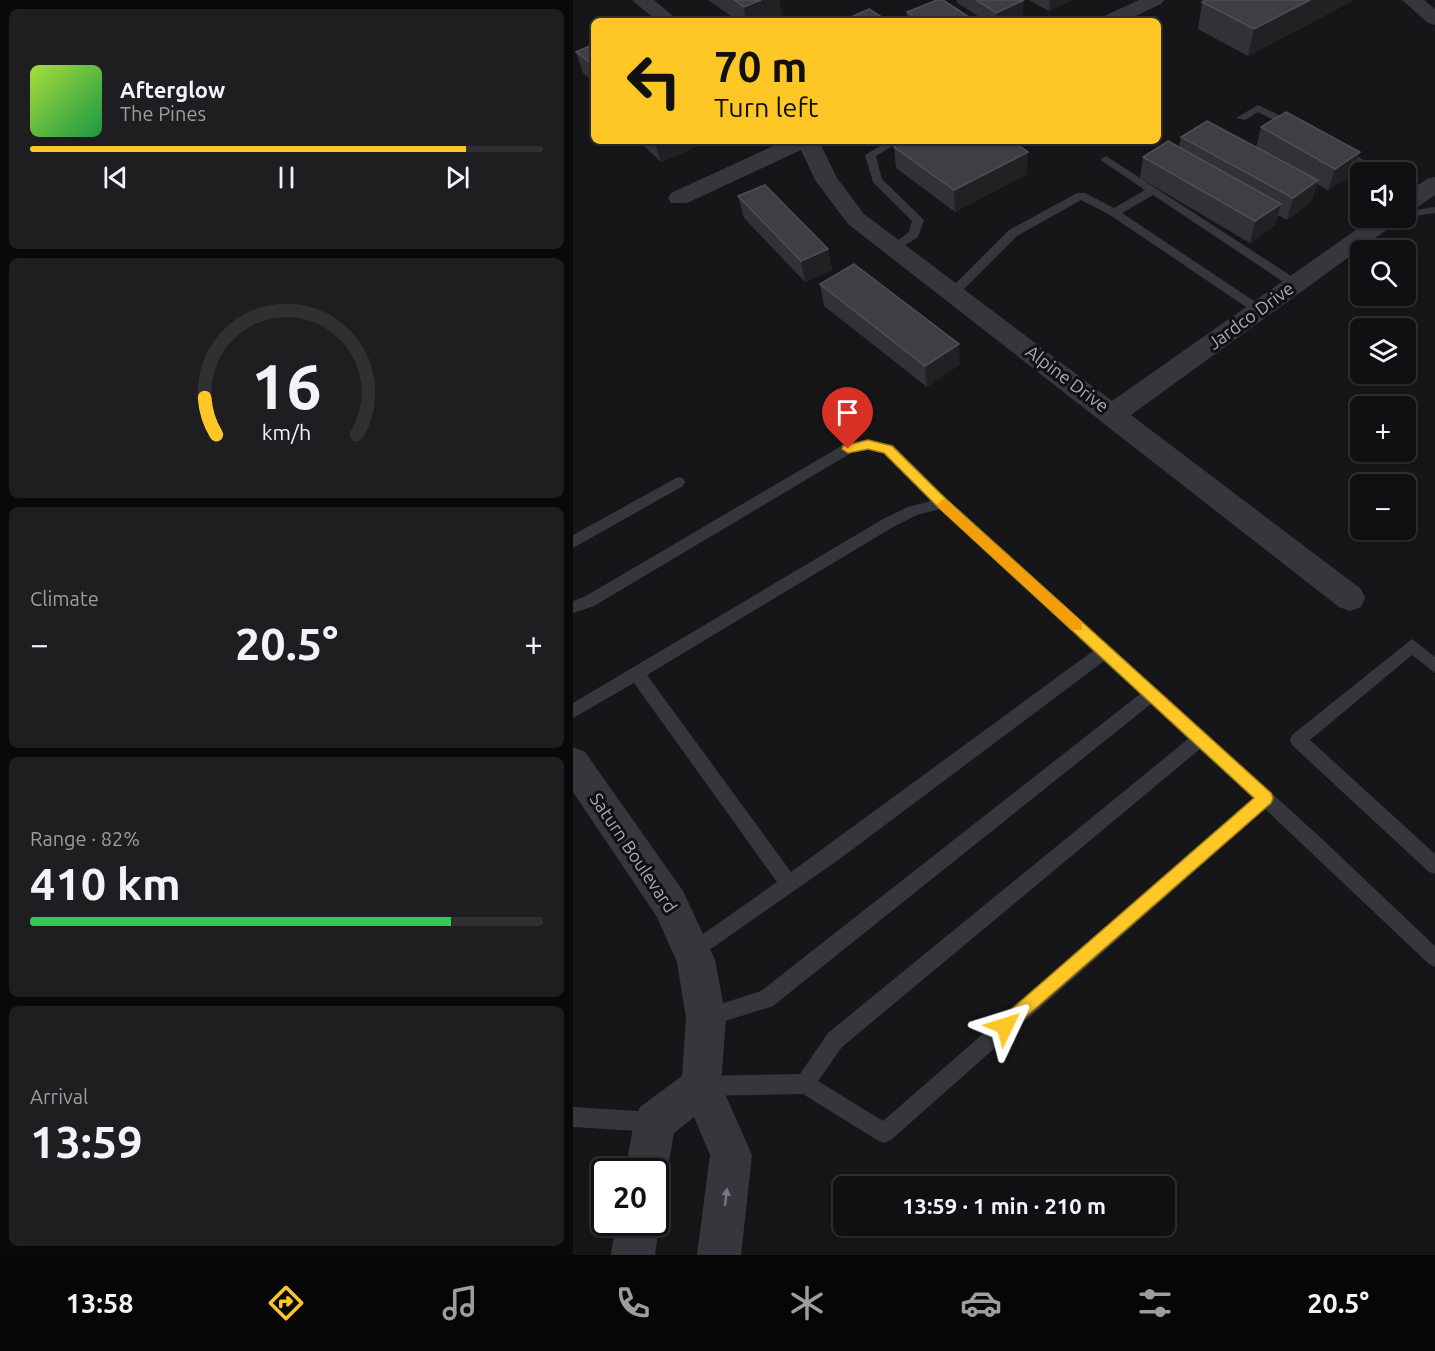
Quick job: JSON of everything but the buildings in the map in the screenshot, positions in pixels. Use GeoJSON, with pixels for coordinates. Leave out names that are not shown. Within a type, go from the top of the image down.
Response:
{"type":"FeatureCollection","features":[{"type":"Feature","properties":{"kind":"street"},"geometry":{"type":"LineString","coordinates":[[642,0],[665,18]]}},
{"type":"Feature","properties":{"kind":"street"},"geometry":{"type":"LineString","coordinates":[[1115,18],[1154,0]]}},
{"type":"Feature","properties":{"kind":"street"},"geometry":{"type":"LineString","coordinates":[[1412,0],[1435,19]]}},
{"type":"Feature","properties":{"kind":"street"},"geometry":{"type":"LineString","coordinates":[[679,198],[796,144]]}},
{"type":"Feature","properties":{"kind":"street","name":"Alpine Drive"},"geometry":{"type":"LineString","coordinates":[[809,144],[826,180],[856,219],[1350,598]]}},
{"type":"Feature","properties":{"kind":"street","name":"Jardco Drive"},"geometry":{"type":"LineString","coordinates":[[1113,414],[1374,228]]}},
{"type":"Feature","properties":{"kind":"street","name":"Saturn Boulevard"},"geometry":{"type":"LineString","coordinates":[[573,763],[670,904],[692,952],[706,1018],[701,1086],[731,1155],[719,1255]]}},
{"type":"Feature","properties":{"kind":"street"},"geometry":{"type":"LineString","coordinates":[[649,1158],[655,1122],[701,1086]]}},
{"type":"Feature","properties":{"kind":"street"},"geometry":{"type":"LineString","coordinates":[[633,1255],[636,1236]]}},
{"type":"Feature","properties":{"kind":"lane"},"geometry":{"type":"LineString","coordinates":[[1241,118],[1258,108],[1299,129]]}},
{"type":"Feature","properties":{"kind":"lane"},"geometry":{"type":"LineString","coordinates":[[890,144],[870,154],[877,180],[918,220],[914,234],[894,248]]}},
{"type":"Feature","properties":{"kind":"lane"},"geometry":{"type":"LineString","coordinates":[[1329,146],[1361,162]]}},
{"type":"Feature","properties":{"kind":"lane"},"geometry":{"type":"LineString","coordinates":[[1106,159],[1295,284]]}},
{"type":"Feature","properties":{"kind":"lane"},"geometry":{"type":"LineString","coordinates":[[1114,213],[1153,190]]}},
{"type":"Feature","properties":{"kind":"lane"},"geometry":{"type":"LineString","coordinates":[[953,292],[1013,233],[1081,195],[1114,213],[1259,310]]}},
{"type":"Feature","properties":{"kind":"lane"},"geometry":{"type":"LineString","coordinates":[[573,607],[589,602],[848,449],[868,445],[888,449],[942,502],[1265,798],[1435,958]]}},
{"type":"Feature","properties":{"kind":"lane"},"geometry":{"type":"LineString","coordinates":[[573,542],[678,482]]}},
{"type":"Feature","properties":{"kind":"lane"},"geometry":{"type":"LineString","coordinates":[[573,711],[888,523],[912,511],[942,502]]}},
{"type":"Feature","properties":{"kind":"lane"},"geometry":{"type":"LineString","coordinates":[[1435,666],[1412,646],[1298,740],[1435,867]]}},
{"type":"Feature","properties":{"kind":"lane"},"geometry":{"type":"LineString","coordinates":[[692,952],[789,884],[1104,651]]}},
{"type":"Feature","properties":{"kind":"lane"},"geometry":{"type":"LineString","coordinates":[[636,673],[789,884]]}},
{"type":"Feature","properties":{"kind":"lane"},"geometry":{"type":"LineString","coordinates":[[706,1018],[766,999],[1152,694]]}},
{"type":"Feature","properties":{"kind":"lane"},"geometry":{"type":"LineString","coordinates":[[805,1084],[835,1040],[1200,739]]}},
{"type":"Feature","properties":{"kind":"lane"},"geometry":{"type":"LineString","coordinates":[[701,1086],[805,1084],[884,1133],[1265,798]]}},
{"type":"Feature","properties":{"kind":"lane"},"geometry":{"type":"LineString","coordinates":[[573,1118],[655,1122]]}},
{"type":"Feature","properties":{"kind":"slow traffic"},"geometry":{"type":"LineString","coordinates":[[944,504],[1077,626]]}},
{"type":"Feature","properties":{"kind":"route"},"geometry":{"type":"LineString","coordinates":[[848,449],[868,445],[888,449],[942,502],[1265,798],[1005,1026]]}}]}
